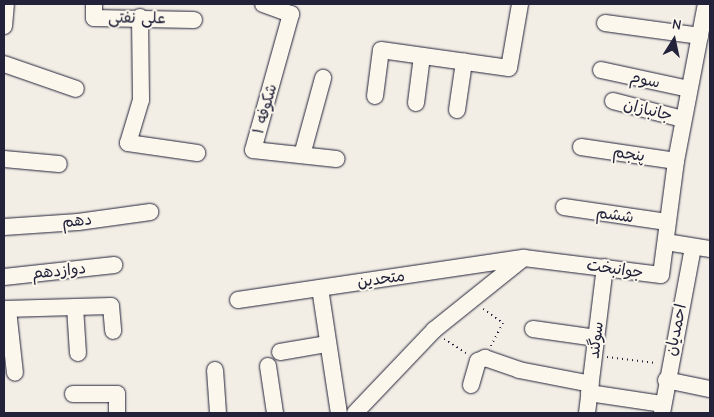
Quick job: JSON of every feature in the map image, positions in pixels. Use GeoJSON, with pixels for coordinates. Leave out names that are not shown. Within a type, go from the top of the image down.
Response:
{"type":"FeatureCollection","features":[{"type":"Feature","properties":{"kind":"street"},"geometry":{"type":"LineString","coordinates":[[4,26],[6,4]]}},
{"type":"Feature","properties":{"kind":"street","name":"علی نفتی"},"geometry":{"type":"LineString","coordinates":[[94,4],[94,18],[140,17],[194,20]]}},
{"type":"Feature","properties":{"kind":"street","name":"شکوفه ۱"},"geometry":{"type":"LineString","coordinates":[[263,4],[291,14],[253,150],[337,159]]}},
{"type":"Feature","properties":{"kind":"street"},"geometry":{"type":"LineString","coordinates":[[376,96],[381,50],[509,68],[520,4]]}},
{"type":"Feature","properties":{"kind":"street","name":"جوانبخت"},"geometry":{"type":"LineString","coordinates":[[524,258],[661,275],[676,161],[700,36],[702,4]]}},
{"type":"Feature","properties":{"kind":"street"},"geometry":{"type":"LineString","coordinates":[[140,17],[141,100],[128,143],[197,153]]}},
{"type":"Feature","properties":{"kind":"street"},"geometry":{"type":"LineString","coordinates":[[605,23],[700,36]]}},
{"type":"Feature","properties":{"kind":"street"},"geometry":{"type":"LineString","coordinates":[[416,103],[422,56]]}},
{"type":"Feature","properties":{"kind":"street"},"geometry":{"type":"LineString","coordinates":[[457,110],[464,62]]}},
{"type":"Feature","properties":{"kind":"street"},"geometry":{"type":"LineString","coordinates":[[4,64],[76,89]]}},
{"type":"Feature","properties":{"kind":"street","name":"سوم"},"geometry":{"type":"LineString","coordinates":[[601,70],[689,89]]}},
{"type":"Feature","properties":{"kind":"street"},"geometry":{"type":"LineString","coordinates":[[302,155],[324,78]]}},
{"type":"Feature","properties":{"kind":"street","name":"جانبازان"},"geometry":{"type":"LineString","coordinates":[[613,101],[684,119]]}},
{"type":"Feature","properties":{"kind":"street","name":"پنجم"},"geometry":{"type":"LineString","coordinates":[[581,147],[676,161]]}},
{"type":"Feature","properties":{"kind":"street"},"geometry":{"type":"LineString","coordinates":[[4,158],[58,164]]}},
{"type":"Feature","properties":{"kind":"street","name":"ششم"},"geometry":{"type":"LineString","coordinates":[[564,208],[667,222]]}},
{"type":"Feature","properties":{"kind":"street","name":"دهم"},"geometry":{"type":"LineString","coordinates":[[4,227],[78,222],[150,212]]}},
{"type":"Feature","properties":{"kind":"street"},"geometry":{"type":"LineString","coordinates":[[666,242],[693,248],[710,249]]}},
{"type":"Feature","properties":{"kind":"street","name":"احمدیان"},"geometry":{"type":"LineString","coordinates":[[662,408],[667,372],[693,248]]}},
{"type":"Feature","properties":{"kind":"street"},"geometry":{"type":"LineString","coordinates":[[356,413],[434,330],[472,302],[524,258]]}},
{"type":"Feature","properties":{"kind":"street","name":"متحدین"},"geometry":{"type":"LineString","coordinates":[[238,300],[524,258]]}},
{"type":"Feature","properties":{"kind":"street","name":"دوازدهم"},"geometry":{"type":"LineString","coordinates":[[4,277],[114,266]]}},
{"type":"Feature","properties":{"kind":"street","name":"سوگند"},"geometry":{"type":"LineString","coordinates":[[587,413],[606,267]]}},
{"type":"Feature","properties":{"kind":"street"},"geometry":{"type":"LineString","coordinates":[[320,288],[339,413]]}},
{"type":"Feature","properties":{"kind":"street"},"geometry":{"type":"LineString","coordinates":[[15,373],[6,310],[111,306],[113,331]]}},
{"type":"Feature","properties":{"kind":"street"},"geometry":{"type":"LineString","coordinates":[[75,307],[78,352]]}},
{"type":"Feature","properties":{"kind":"street"},"geometry":{"type":"LineString","coordinates":[[533,329],[596,338]]}},
{"type":"Feature","properties":{"kind":"street"},"geometry":{"type":"LineString","coordinates":[[280,352],[327,344]]}},
{"type":"Feature","properties":{"kind":"street"},"geometry":{"type":"LineString","coordinates":[[471,385],[481,360],[662,408]]}},
{"type":"Feature","properties":{"kind":"street"},"geometry":{"type":"LineString","coordinates":[[268,366],[275,413]]}},
{"type":"Feature","properties":{"kind":"street"},"geometry":{"type":"LineString","coordinates":[[215,370],[218,413]]}},
{"type":"Feature","properties":{"kind":"street"},"geometry":{"type":"LineString","coordinates":[[667,372],[710,389]]}},
{"type":"Feature","properties":{"kind":"street"},"geometry":{"type":"LineString","coordinates":[[73,394],[117,394],[117,413]]}},
{"type":"Feature","properties":{"kind":"path"},"geometry":{"type":"LineString","coordinates":[[434,330],[481,360],[503,323],[472,302]]}},
{"type":"Feature","properties":{"kind":"path"},"geometry":{"type":"LineString","coordinates":[[594,355],[667,372]]}}]}
